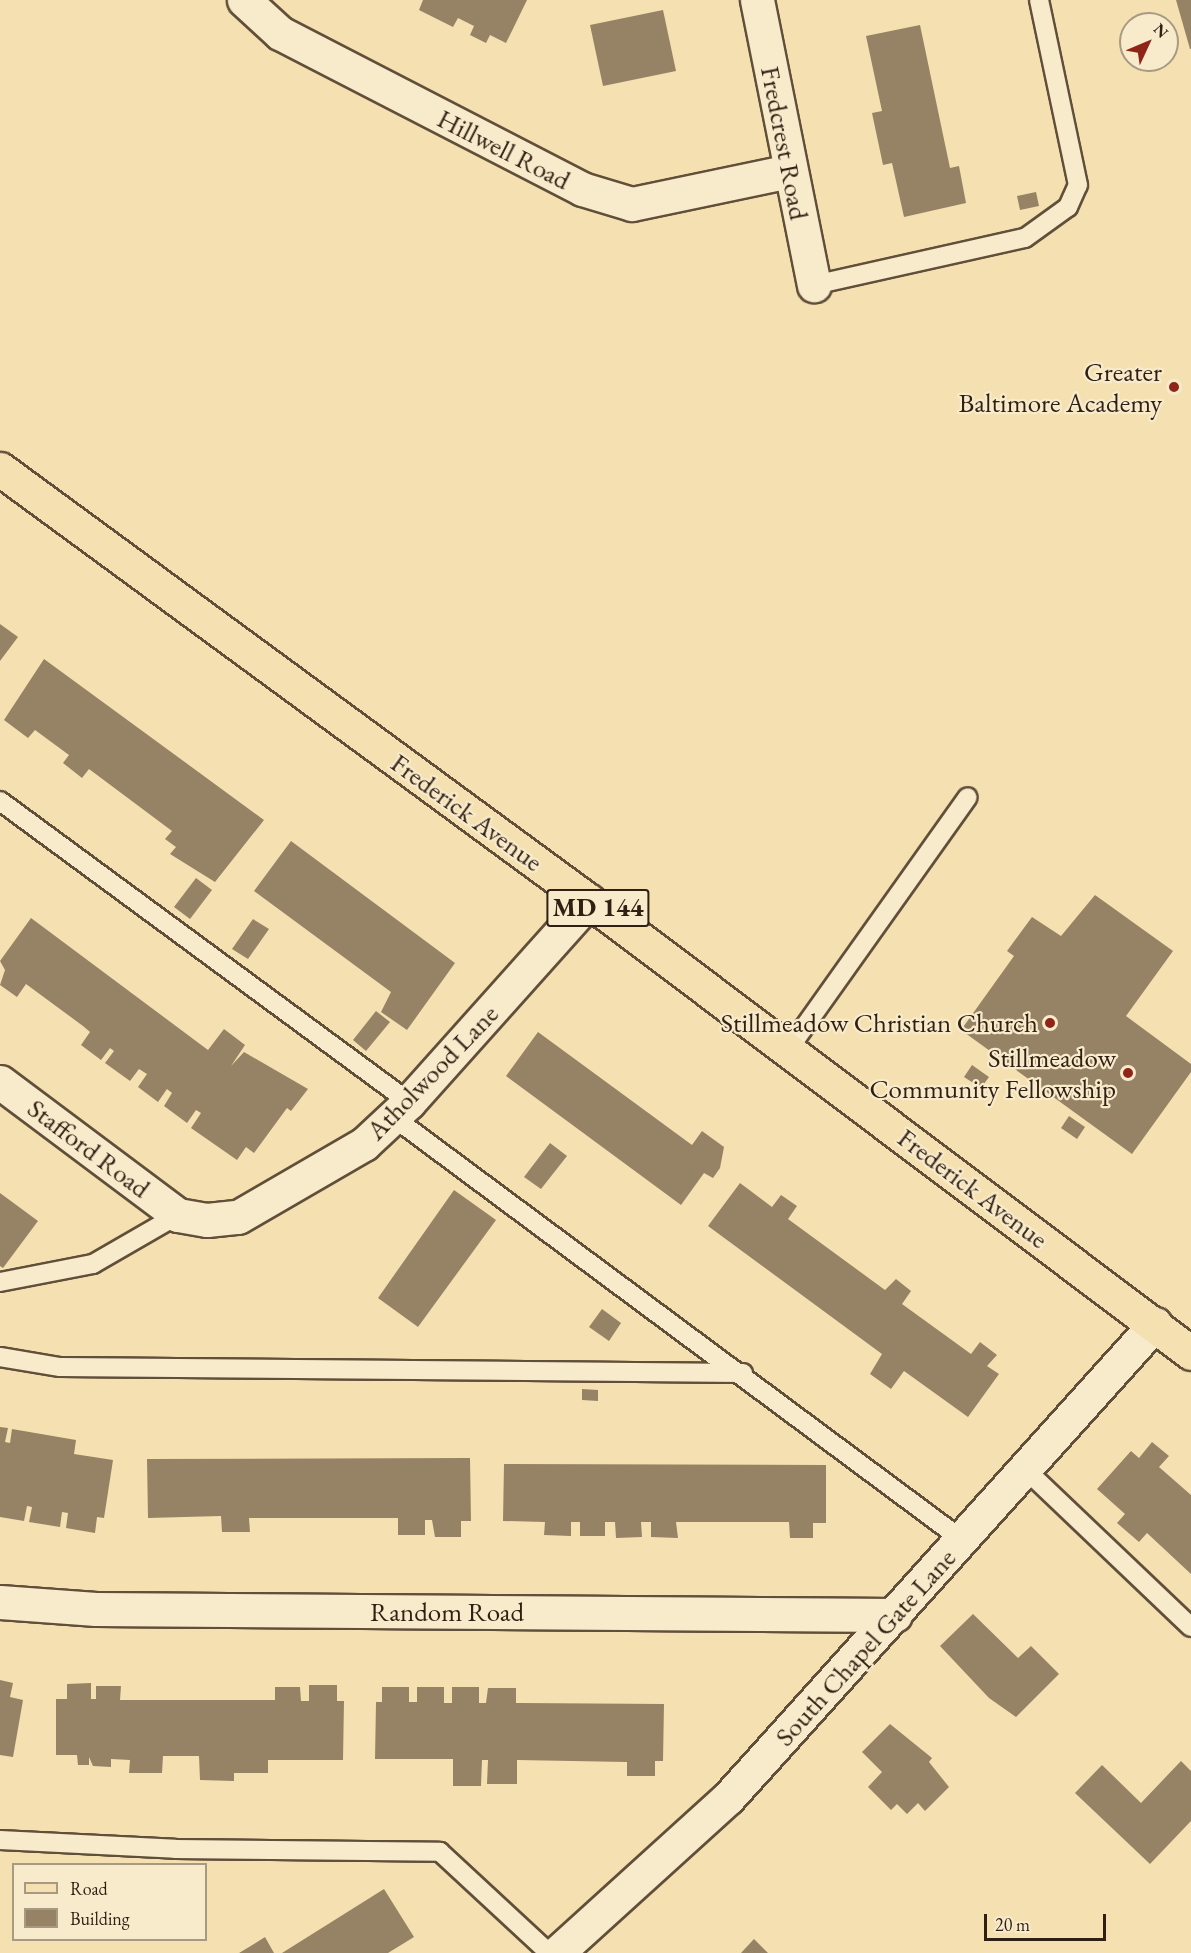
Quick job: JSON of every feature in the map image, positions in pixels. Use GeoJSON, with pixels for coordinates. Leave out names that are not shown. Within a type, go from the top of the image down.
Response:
{"type":"FeatureCollection","features":[{"type":"Feature","properties":{"kind":"main road","name":"Frederick Avenue"},"geometry":{"type":"LineString","coordinates":[[0,469],[589,901],[1191,1353]]}},
{"type":"Feature","properties":{"kind":"street","name":"Hillwell Road"},"geometry":{"type":"LineString","coordinates":[[244,0],[280,33],[582,189],[632,204],[790,171]]}},
{"type":"Feature","properties":{"kind":"street","name":"Fredcrest Road"},"geometry":{"type":"LineString","coordinates":[[757,0],[814,285]]}},
{"type":"Feature","properties":{"kind":"street","name":"Atholwood Lane"},"geometry":{"type":"LineString","coordinates":[[178,1215],[207,1220],[238,1216],[364,1144],[401,1109],[589,901]]}},
{"type":"Feature","properties":{"kind":"street","name":"Stafford Road"},"geometry":{"type":"LineString","coordinates":[[0,1082],[178,1215]]}},
{"type":"Feature","properties":{"kind":"street","name":"South Chapel Gate Lane"},"geometry":{"type":"LineString","coordinates":[[557,1953],[728,1798],[1155,1324]]}},
{"type":"Feature","properties":{"kind":"street","name":"Random Road"},"geometry":{"type":"LineString","coordinates":[[0,1602],[96,1609],[895,1615]]}},
{"type":"Feature","properties":{"kind":"lane"},"geometry":{"type":"LineString","coordinates":[[814,285],[1025,238],[1068,207],[1078,185],[1039,0]]}},
{"type":"Feature","properties":{"kind":"lane"},"geometry":{"type":"LineString","coordinates":[[788,1050],[968,797]]}},
{"type":"Feature","properties":{"kind":"lane"},"geometry":{"type":"LineString","coordinates":[[0,801],[961,1539]]}},
{"type":"Feature","properties":{"kind":"lane"},"geometry":{"type":"LineString","coordinates":[[0,1282],[93,1264],[178,1215]]}},
{"type":"Feature","properties":{"kind":"lane"},"geometry":{"type":"LineString","coordinates":[[0,1357],[60,1367],[743,1373]]}},
{"type":"Feature","properties":{"kind":"lane"},"geometry":{"type":"LineString","coordinates":[[1025,1469],[1191,1627]]}},
{"type":"Feature","properties":{"kind":"lane"},"geometry":{"type":"LineString","coordinates":[[0,1840],[175,1849],[440,1852],[549,1953]]}},
{"type":"Feature","properties":{"kind":"building"},"geometry":{"type":"Polygon","coordinates":[[[423,0],[527,0],[506,43],[490,35],[486,43],[470,35],[474,26],[458,18],[453,27],[419,10],[423,0]]]}},
{"type":"Feature","properties":{"kind":"building"},"geometry":{"type":"Polygon","coordinates":[[[1176,0],[1191,0],[1191,49],[1190,49],[1176,0]]]}},
{"type":"Feature","properties":{"kind":"building"},"geometry":{"type":"Polygon","coordinates":[[[663,10],[676,71],[603,86],[590,25],[663,10]]]}},
{"type":"Feature","properties":{"kind":"building"},"geometry":{"type":"Polygon","coordinates":[[[920,25],[950,168],[959,166],[966,203],[904,217],[892,163],[883,165],[872,113],[882,111],[866,36],[920,25]]]}},
{"type":"Feature","properties":{"kind":"building"},"geometry":{"type":"Polygon","coordinates":[[[1036,192],[1039,206],[1020,210],[1017,196],[1036,192]]]}},
{"type":"Feature","properties":{"kind":"building"},"geometry":{"type":"Polygon","coordinates":[[[0,624],[18,637],[0,661],[0,624]]]}},
{"type":"Feature","properties":{"kind":"building"},"geometry":{"type":"Polygon","coordinates":[[[44,659],[264,820],[215,882],[170,854],[176,847],[165,839],[172,831],[89,769],[82,778],[63,763],[69,755],[35,730],[28,738],[4,720],[44,659]]]}},
{"type":"Feature","properties":{"kind":"building"},"geometry":{"type":"Polygon","coordinates":[[[291,841],[455,963],[407,1030],[381,1012],[391,992],[254,891],[291,841]]]}},
{"type":"Feature","properties":{"kind":"building"},"geometry":{"type":"Polygon","coordinates":[[[196,878],[212,890],[190,919],[174,907],[196,878]]]}},
{"type":"Feature","properties":{"kind":"building","name":"Stillmeadow Christian Church"},"geometry":{"type":"Polygon","coordinates":[[[1095,895],[1173,951],[1126,1016],[1191,1064],[1191,1072],[1132,1154],[961,1030],[1014,956],[1007,951],[1032,917],[1061,936],[1095,895]]]}},
{"type":"Feature","properties":{"kind":"building"},"geometry":{"type":"Polygon","coordinates":[[[31,918],[208,1050],[224,1029],[245,1045],[231,1066],[244,1052],[308,1089],[291,1111],[287,1108],[254,1153],[246,1147],[237,1160],[191,1128],[201,1113],[196,1110],[187,1123],[164,1106],[172,1093],[167,1089],[158,1102],[138,1087],[147,1074],[139,1069],[130,1081],[105,1063],[114,1051],[110,1048],[101,1060],[81,1045],[90,1032],[83,1026],[26,984],[17,997],[0,985],[5,970],[0,961],[31,918]]]}},
{"type":"Feature","properties":{"kind":"building"},"geometry":{"type":"Polygon","coordinates":[[[253,919],[269,929],[248,959],[232,949],[253,919]]]}},
{"type":"Feature","properties":{"kind":"building"},"geometry":{"type":"Polygon","coordinates":[[[376,1011],[390,1022],[366,1051],[353,1040],[376,1011]]]}},
{"type":"Feature","properties":{"kind":"building"},"geometry":{"type":"Polygon","coordinates":[[[538,1032],[692,1145],[702,1131],[724,1147],[720,1168],[713,1178],[704,1173],[681,1205],[506,1076],[538,1032]]]}},
{"type":"Feature","properties":{"kind":"building"},"geometry":{"type":"Polygon","coordinates":[[[972,1065],[989,1077],[981,1088],[964,1077],[972,1065]]]}},
{"type":"Feature","properties":{"kind":"building"},"geometry":{"type":"Polygon","coordinates":[[[1069,1116],[1085,1127],[1077,1139],[1061,1128],[1069,1116]]]}},
{"type":"Feature","properties":{"kind":"building"},"geometry":{"type":"Polygon","coordinates":[[[550,1143],[567,1156],[541,1189],[524,1177],[550,1143]]]}},
{"type":"Feature","properties":{"kind":"building"},"geometry":{"type":"Polygon","coordinates":[[[740,1183],[772,1207],[781,1195],[797,1206],[788,1219],[885,1290],[896,1279],[911,1291],[902,1304],[971,1354],[980,1342],[997,1355],[987,1366],[999,1374],[968,1417],[904,1371],[891,1389],[870,1374],[882,1354],[708,1226],[740,1183]]]}},
{"type":"Feature","properties":{"kind":"building"},"geometry":{"type":"Polygon","coordinates":[[[454,1190],[496,1220],[418,1327],[378,1298],[454,1190]]]}},
{"type":"Feature","properties":{"kind":"building"},"geometry":{"type":"Polygon","coordinates":[[[0,1193],[38,1221],[3,1268],[0,1266],[0,1193]]]}},
{"type":"Feature","properties":{"kind":"building"},"geometry":{"type":"Polygon","coordinates":[[[602,1309],[621,1323],[609,1341],[589,1327],[602,1309]]]}},
{"type":"Feature","properties":{"kind":"building"},"geometry":{"type":"Polygon","coordinates":[[[582,1389],[598,1390],[598,1401],[582,1400],[582,1389]]]}},
{"type":"Feature","properties":{"kind":"building"},"geometry":{"type":"Polygon","coordinates":[[[0,1427],[8,1428],[5,1442],[10,1443],[12,1429],[76,1440],[74,1454],[113,1460],[104,1518],[97,1517],[95,1533],[66,1528],[68,1513],[62,1512],[60,1527],[29,1522],[32,1507],[27,1506],[24,1521],[0,1517],[0,1427]]]}},
{"type":"Feature","properties":{"kind":"building"},"geometry":{"type":"Polygon","coordinates":[[[1152,1442],[1169,1456],[1159,1467],[1191,1495],[1191,1574],[1147,1533],[1139,1542],[1117,1523],[1125,1514],[1097,1489],[1131,1451],[1139,1458],[1152,1442]]]}},
{"type":"Feature","properties":{"kind":"building"},"geometry":{"type":"Polygon","coordinates":[[[470,1458],[471,1521],[461,1521],[461,1537],[435,1537],[432,1520],[425,1520],[425,1535],[398,1535],[398,1518],[249,1518],[250,1532],[222,1532],[221,1516],[148,1518],[147,1459],[470,1458]]]}},
{"type":"Feature","properties":{"kind":"building"},"geometry":{"type":"Polygon","coordinates":[[[504,1464],[826,1465],[826,1523],[813,1523],[813,1538],[790,1538],[789,1522],[676,1522],[678,1538],[651,1537],[651,1522],[641,1522],[642,1537],[616,1538],[615,1522],[605,1522],[605,1536],[580,1536],[580,1522],[571,1522],[571,1536],[544,1535],[545,1522],[503,1521],[504,1464]]]}},
{"type":"Feature","properties":{"kind":"building"},"geometry":{"type":"Polygon","coordinates":[[[973,1614],[1018,1658],[1031,1646],[1059,1674],[1016,1717],[989,1698],[940,1646],[973,1614]]]}},
{"type":"Feature","properties":{"kind":"building"},"geometry":{"type":"Polygon","coordinates":[[[0,1680],[13,1683],[10,1697],[23,1700],[13,1757],[0,1755],[0,1680]]]}},
{"type":"Feature","properties":{"kind":"building"},"geometry":{"type":"Polygon","coordinates":[[[91,1683],[91,1699],[96,1699],[96,1686],[121,1686],[120,1700],[275,1700],[275,1687],[300,1687],[301,1701],[309,1701],[309,1685],[337,1685],[337,1701],[344,1701],[343,1760],[268,1760],[268,1773],[234,1773],[234,1781],[200,1780],[199,1756],[163,1756],[162,1773],[129,1773],[130,1760],[111,1759],[111,1767],[93,1766],[89,1757],[89,1765],[78,1765],[77,1755],[56,1755],[56,1699],[67,1699],[67,1684],[91,1683]]]}},
{"type":"Feature","properties":{"kind":"building"},"geometry":{"type":"Polygon","coordinates":[[[382,1687],[409,1687],[409,1702],[417,1702],[417,1687],[444,1687],[444,1703],[452,1703],[452,1687],[479,1687],[479,1703],[486,1703],[488,1688],[516,1688],[516,1703],[664,1704],[663,1761],[655,1761],[655,1776],[627,1776],[627,1762],[517,1760],[517,1784],[487,1784],[488,1760],[482,1760],[481,1786],[453,1786],[453,1759],[375,1759],[376,1702],[382,1702],[382,1687]]]}},
{"type":"Feature","properties":{"kind":"building"},"geometry":{"type":"Polygon","coordinates":[[[890,1724],[932,1758],[929,1762],[949,1787],[925,1811],[918,1803],[907,1814],[897,1804],[891,1810],[868,1787],[882,1772],[862,1752],[890,1724]]]}},
{"type":"Feature","properties":{"kind":"building"},"geometry":{"type":"Polygon","coordinates":[[[1181,1761],[1191,1771],[1191,1821],[1150,1864],[1075,1793],[1102,1765],[1141,1803],[1181,1761]]]}},
{"type":"Feature","properties":{"kind":"building"},"geometry":{"type":"Polygon","coordinates":[[[384,1889],[414,1937],[388,1953],[282,1953],[384,1889]]]}},
{"type":"Feature","properties":{"kind":"building"},"geometry":{"type":"Polygon","coordinates":[[[265,1937],[274,1953],[239,1953],[249,1947],[265,1937]]]}},
{"type":"Feature","properties":{"kind":"building"},"geometry":{"type":"Polygon","coordinates":[[[754,1939],[768,1953],[741,1953],[754,1939]]]}},
{"type":"Feature","properties":{"kind":"place","name":"Greater Baltimore Academy"},"geometry":{"type":"Point","coordinates":[1174,387]}},
{"type":"Feature","properties":{"kind":"place","name":"Stillmeadow Christian Church"},"geometry":{"type":"Point","coordinates":[1050,1023]}},
{"type":"Feature","properties":{"kind":"place","name":"Stillmeadow Community Fellowship"},"geometry":{"type":"Point","coordinates":[1128,1073]}}]}
